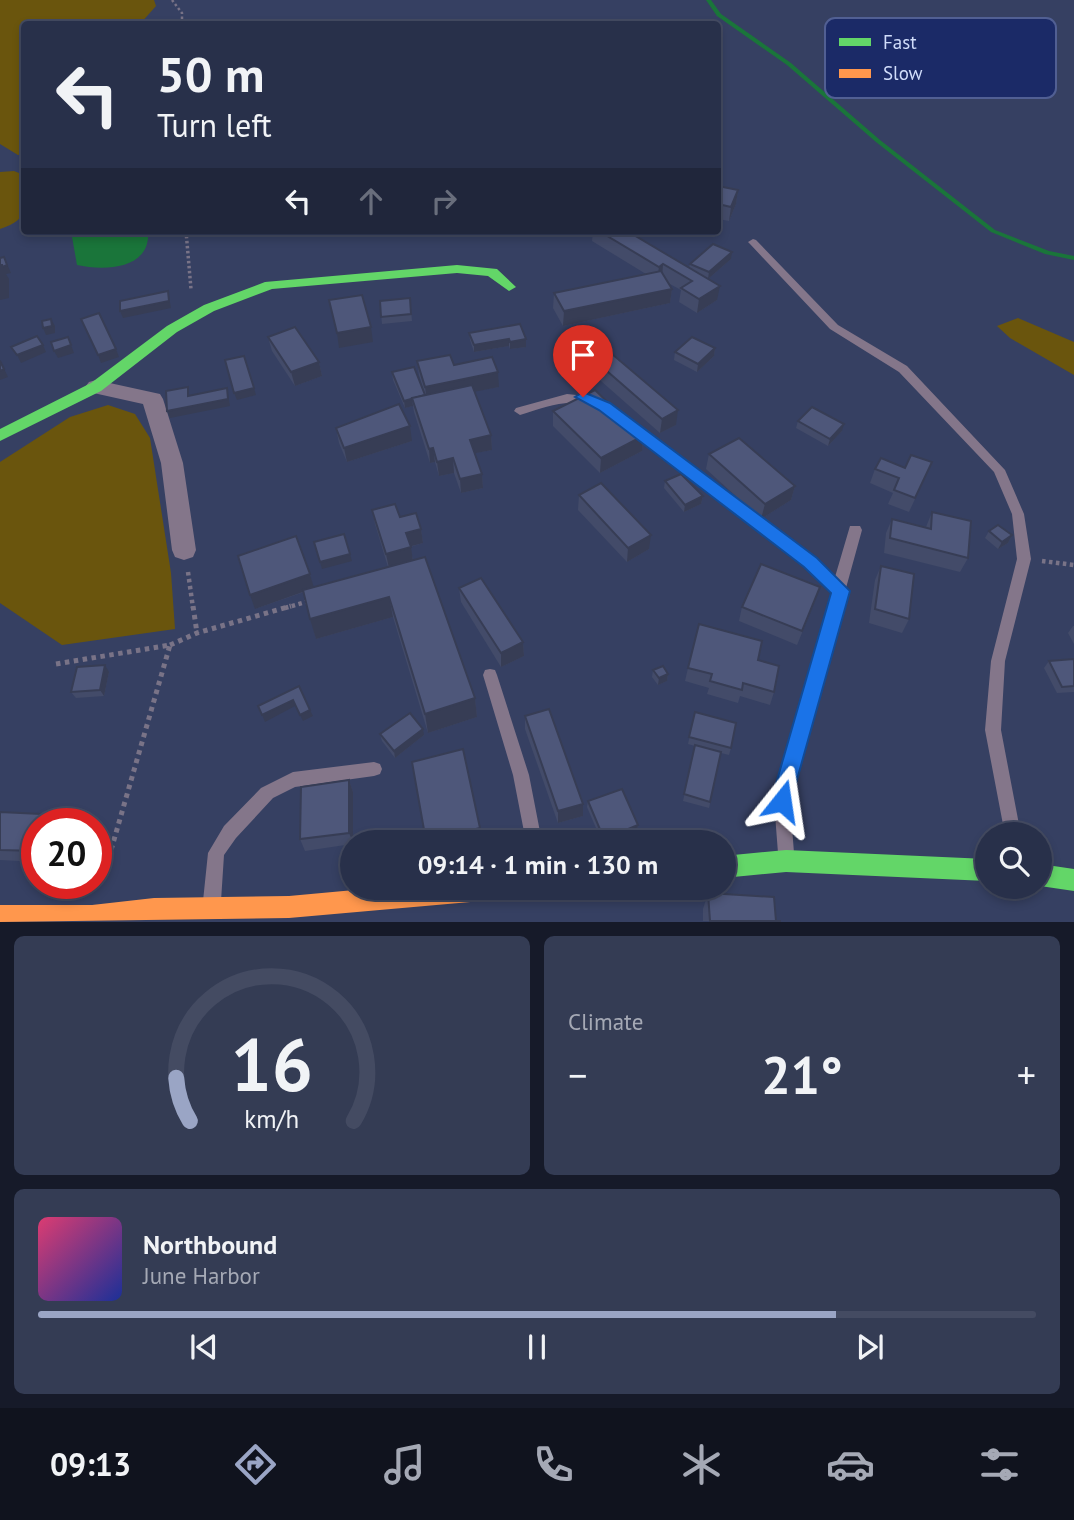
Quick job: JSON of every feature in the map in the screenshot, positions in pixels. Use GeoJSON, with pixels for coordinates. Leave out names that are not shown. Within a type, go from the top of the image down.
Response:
{"type":"FeatureCollection","features":[{"type":"Feature","properties":{"kind":"street"},"geometry":{"type":"LineString","coordinates":[[0,436],[96,387],[128,360],[199,314],[270,285],[457,269],[492,272],[509,287]]}},
{"type":"Feature","properties":{"kind":"street"},"geometry":{"type":"LineString","coordinates":[[96,387],[152,399],[172,463],[184,550]]}},
{"type":"Feature","properties":{"kind":"street"},"geometry":{"type":"LineString","coordinates":[[736,866],[786,860],[975,869]]}},
{"type":"Feature","properties":{"kind":"street"},"geometry":{"type":"LineString","coordinates":[[1052,877],[1074,880]]}},
{"type":"Feature","properties":{"kind":"street"},"geometry":{"type":"LineString","coordinates":[[0,916],[71,918],[154,909],[212,908],[290,914],[407,900]]}},
{"type":"Feature","properties":{"kind":"lane"},"geometry":{"type":"LineString","coordinates":[[752,242],[834,327],[903,369],[999,470],[1018,514],[1024,559],[998,661],[993,730],[1011,822]]}},
{"type":"Feature","properties":{"kind":"lane"},"geometry":{"type":"LineString","coordinates":[[520,411],[558,398],[583,397],[604,407]]}},
{"type":"Feature","properties":{"kind":"lane"},"geometry":{"type":"LineString","coordinates":[[624,423],[811,562],[841,591]]}},
{"type":"Feature","properties":{"kind":"lane"},"geometry":{"type":"LineString","coordinates":[[786,860],[782,801],[841,591],[855,530]]}},
{"type":"Feature","properties":{"kind":"lane"},"geometry":{"type":"LineString","coordinates":[[490,675],[521,775],[532,830]]}},
{"type":"Feature","properties":{"kind":"lane"},"geometry":{"type":"LineString","coordinates":[[212,908],[216,853],[230,832],[267,793],[293,780],[374,769]]}},
{"type":"Feature","properties":{"kind":"path"},"geometry":{"type":"LineString","coordinates":[[172,0],[181,13],[182,21]]}},
{"type":"Feature","properties":{"kind":"path"},"geometry":{"type":"LineString","coordinates":[[186,235],[190,282],[199,314]]}},
{"type":"Feature","properties":{"kind":"path"},"geometry":{"type":"LineString","coordinates":[[184,550],[197,633]]}},
{"type":"Feature","properties":{"kind":"path"},"geometry":{"type":"LineString","coordinates":[[1024,559],[1074,565]]}},
{"type":"Feature","properties":{"kind":"path"},"geometry":{"type":"LineString","coordinates":[[56,664],[170,645],[197,633],[323,597]]}},
{"type":"Feature","properties":{"kind":"path"},"geometry":{"type":"LineString","coordinates":[[71,918],[170,645]]}},
{"type":"Feature","properties":{"kind":"shaded area"},"geometry":{"type":"Polygon","coordinates":[[[0,0],[154,0],[156,6],[143,21],[21,21],[21,154],[18,155],[0,144],[0,0]]]}},
{"type":"Feature","properties":{"kind":"shaded area"},"geometry":{"type":"Polygon","coordinates":[[[14,171],[21,174],[21,216],[0,229],[0,172],[14,171]]]}},
{"type":"Feature","properties":{"kind":"shaded area"},"geometry":{"type":"Polygon","coordinates":[[[72,235],[148,235],[142,254],[124,265],[100,268],[77,265],[72,235]]]}},
{"type":"Feature","properties":{"kind":"shaded area"},"geometry":{"type":"Polygon","coordinates":[[[1018,318],[1074,342],[1074,375],[1010,338],[997,326],[1018,318]]]}},
{"type":"Feature","properties":{"kind":"shaded area"},"geometry":{"type":"Polygon","coordinates":[[[108,405],[135,414],[150,438],[171,573],[175,629],[62,645],[0,603],[0,462],[70,417],[108,405]]]}},
{"type":"Feature","properties":{"kind":"building"},"geometry":{"type":"Polygon","coordinates":[[[721,187],[738,190],[731,207],[721,205],[721,187]]]}},
{"type":"Feature","properties":{"kind":"building"},"geometry":{"type":"Polygon","coordinates":[[[606,235],[634,235],[720,286],[699,299],[681,288],[692,281],[663,264],[659,267],[606,235]]]}},
{"type":"Feature","properties":{"kind":"building"},"geometry":{"type":"Polygon","coordinates":[[[713,244],[732,252],[709,272],[690,264],[713,244]]]}},
{"type":"Feature","properties":{"kind":"building"},"geometry":{"type":"Polygon","coordinates":[[[4,257],[7,265],[3,267],[0,265],[0,258],[4,257]]]}},
{"type":"Feature","properties":{"kind":"building"},"geometry":{"type":"Polygon","coordinates":[[[2,265],[2,284],[0,284],[2,265]]]}},
{"type":"Feature","properties":{"kind":"building"},"geometry":{"type":"Polygon","coordinates":[[[661,271],[672,289],[564,311],[554,293],[661,271]]]}},
{"type":"Feature","properties":{"kind":"building"},"geometry":{"type":"Polygon","coordinates":[[[168,291],[169,301],[120,311],[120,301],[168,291]]]}},
{"type":"Feature","properties":{"kind":"building"},"geometry":{"type":"Polygon","coordinates":[[[362,295],[371,327],[337,333],[329,300],[362,295]]]}},
{"type":"Feature","properties":{"kind":"building"},"geometry":{"type":"Polygon","coordinates":[[[410,298],[411,314],[381,317],[380,301],[410,298]]]}},
{"type":"Feature","properties":{"kind":"building"},"geometry":{"type":"Polygon","coordinates":[[[99,313],[116,349],[98,355],[81,319],[99,313]]]}},
{"type":"Feature","properties":{"kind":"building"},"geometry":{"type":"Polygon","coordinates":[[[51,319],[52,326],[43,328],[42,321],[51,319]]]}},
{"type":"Feature","properties":{"kind":"building"},"geometry":{"type":"Polygon","coordinates":[[[520,324],[526,339],[474,345],[469,333],[520,324]]]}},
{"type":"Feature","properties":{"kind":"building"},"geometry":{"type":"Polygon","coordinates":[[[295,327],[319,362],[291,372],[268,337],[295,327]]]}},
{"type":"Feature","properties":{"kind":"building"},"geometry":{"type":"Polygon","coordinates":[[[37,336],[43,345],[17,355],[11,347],[37,336]]]}},
{"type":"Feature","properties":{"kind":"building"},"geometry":{"type":"Polygon","coordinates":[[[68,337],[71,345],[54,351],[51,342],[68,337]]]}},
{"type":"Feature","properties":{"kind":"building"},"geometry":{"type":"Polygon","coordinates":[[[592,337],[678,410],[662,419],[576,344],[592,337]]]}},
{"type":"Feature","properties":{"kind":"building"},"geometry":{"type":"Polygon","coordinates":[[[692,337],[715,348],[698,364],[675,352],[692,337]]]}},
{"type":"Feature","properties":{"kind":"building"},"geometry":{"type":"Polygon","coordinates":[[[450,355],[454,365],[492,357],[498,372],[425,387],[417,361],[450,355]]]}},
{"type":"Feature","properties":{"kind":"building"},"geometry":{"type":"Polygon","coordinates":[[[244,356],[254,388],[234,393],[225,360],[244,356]]]}},
{"type":"Feature","properties":{"kind":"building"},"geometry":{"type":"Polygon","coordinates":[[[414,367],[425,395],[404,401],[392,372],[414,367]]]}},
{"type":"Feature","properties":{"kind":"building"},"geometry":{"type":"Polygon","coordinates":[[[472,385],[491,435],[470,440],[482,474],[460,479],[453,458],[437,462],[433,448],[429,449],[412,398],[472,385]]]}},
{"type":"Feature","properties":{"kind":"building"},"geometry":{"type":"Polygon","coordinates":[[[188,387],[188,396],[227,388],[228,399],[167,411],[166,391],[188,387]]]}},
{"type":"Feature","properties":{"kind":"building"},"geometry":{"type":"Polygon","coordinates":[[[595,390],[643,436],[601,458],[553,411],[595,390]]]}},
{"type":"Feature","properties":{"kind":"building"},"geometry":{"type":"Polygon","coordinates":[[[399,404],[410,426],[344,448],[336,428],[399,404]]]}},
{"type":"Feature","properties":{"kind":"building"},"geometry":{"type":"Polygon","coordinates":[[[812,407],[844,424],[830,439],[798,421],[812,407]]]}},
{"type":"Feature","properties":{"kind":"building"},"geometry":{"type":"Polygon","coordinates":[[[739,438],[795,486],[765,504],[709,454],[739,438]]]}},
{"type":"Feature","properties":{"kind":"building"},"geometry":{"type":"Polygon","coordinates":[[[911,455],[932,462],[915,498],[894,490],[899,478],[875,469],[881,458],[905,468],[911,455]]]}},
{"type":"Feature","properties":{"kind":"building"},"geometry":{"type":"Polygon","coordinates":[[[681,474],[703,496],[685,505],[665,481],[681,474]]]}},
{"type":"Feature","properties":{"kind":"building"},"geometry":{"type":"Polygon","coordinates":[[[601,483],[651,535],[628,548],[579,495],[601,483]]]}},
{"type":"Feature","properties":{"kind":"building"},"geometry":{"type":"Polygon","coordinates":[[[395,504],[400,517],[416,513],[421,529],[406,533],[411,547],[386,554],[372,510],[395,504]]]}},
{"type":"Feature","properties":{"kind":"building"},"geometry":{"type":"Polygon","coordinates":[[[932,512],[971,521],[968,558],[890,538],[892,519],[931,529],[932,512]]]}},
{"type":"Feature","properties":{"kind":"building"},"geometry":{"type":"Polygon","coordinates":[[[998,525],[1012,535],[1002,542],[989,531],[998,525]]]}},
{"type":"Feature","properties":{"kind":"building"},"geometry":{"type":"Polygon","coordinates":[[[344,534],[350,554],[320,562],[314,542],[344,534]]]}},
{"type":"Feature","properties":{"kind":"building"},"geometry":{"type":"Polygon","coordinates":[[[296,536],[310,574],[250,595],[238,556],[296,536]]]}},
{"type":"Feature","properties":{"kind":"building"},"geometry":{"type":"Polygon","coordinates":[[[425,557],[475,698],[425,714],[389,597],[310,619],[303,590],[425,557]]]}},
{"type":"Feature","properties":{"kind":"building"},"geometry":{"type":"Polygon","coordinates":[[[761,564],[820,587],[802,631],[742,607],[761,564]]]}},
{"type":"Feature","properties":{"kind":"building"},"geometry":{"type":"Polygon","coordinates":[[[881,566],[914,574],[909,619],[875,609],[881,566]]]}},
{"type":"Feature","properties":{"kind":"building"},"geometry":{"type":"Polygon","coordinates":[[[481,578],[523,642],[501,653],[459,588],[481,578]]]}},
{"type":"Feature","properties":{"kind":"building"},"geometry":{"type":"Polygon","coordinates":[[[699,624],[762,641],[758,660],[779,666],[774,692],[743,683],[742,690],[710,681],[712,674],[688,668],[699,624]]]}},
{"type":"Feature","properties":{"kind":"building"},"geometry":{"type":"Polygon","coordinates":[[[1074,659],[1074,686],[1062,687],[1049,661],[1074,659]]]}},
{"type":"Feature","properties":{"kind":"building"},"geometry":{"type":"Polygon","coordinates":[[[105,665],[100,690],[71,692],[77,667],[105,665]]]}},
{"type":"Feature","properties":{"kind":"building"},"geometry":{"type":"Polygon","coordinates":[[[663,666],[668,674],[659,678],[653,670],[663,666]]]}},
{"type":"Feature","properties":{"kind":"building"},"geometry":{"type":"Polygon","coordinates":[[[299,686],[310,710],[300,715],[293,700],[262,715],[258,706],[299,686]]]}},
{"type":"Feature","properties":{"kind":"building"},"geometry":{"type":"Polygon","coordinates":[[[549,709],[583,804],[558,811],[525,716],[549,709]]]}},
{"type":"Feature","properties":{"kind":"building"},"geometry":{"type":"Polygon","coordinates":[[[695,712],[736,723],[731,748],[689,737],[695,712]]]}},
{"type":"Feature","properties":{"kind":"building"},"geometry":{"type":"Polygon","coordinates":[[[410,713],[423,729],[394,751],[380,734],[410,713]]]}},
{"type":"Feature","properties":{"kind":"building"},"geometry":{"type":"Polygon","coordinates":[[[695,745],[721,752],[710,802],[684,794],[695,745]]]}},
{"type":"Feature","properties":{"kind":"building"},"geometry":{"type":"Polygon","coordinates":[[[463,749],[480,828],[424,830],[412,762],[463,749]]]}},
{"type":"Feature","properties":{"kind":"building"},"geometry":{"type":"Polygon","coordinates":[[[349,780],[349,830],[340,830],[340,834],[300,839],[301,787],[349,780]]]}},
{"type":"Feature","properties":{"kind":"building"},"geometry":{"type":"Polygon","coordinates":[[[622,789],[638,825],[626,830],[600,830],[588,801],[622,789]]]}},
{"type":"Feature","properties":{"kind":"building"},"geometry":{"type":"Polygon","coordinates":[[[0,812],[21,813],[21,851],[0,850],[0,812]]]}},
{"type":"Feature","properties":{"kind":"building"},"geometry":{"type":"Polygon","coordinates":[[[736,895],[774,897],[776,921],[710,921],[708,900],[736,900],[736,895]]]}},
{"type":"Feature","properties":{"kind":"waterway"},"geometry":{"type":"LineString","coordinates":[[708,0],[719,15],[789,64],[825,95]]}},
{"type":"Feature","properties":{"kind":"waterway"},"geometry":{"type":"LineString","coordinates":[[828,98],[878,141],[993,231],[1047,253],[1074,258]]}},
{"type":"Feature","properties":{"kind":"traffic: fast"},"geometry":{"type":"LineString","coordinates":[[0,436],[96,387],[172,329],[209,308],[270,285],[457,269],[492,272],[509,287]]}},
{"type":"Feature","properties":{"kind":"traffic: fast"},"geometry":{"type":"LineString","coordinates":[[736,866],[786,861],[975,869]]}},
{"type":"Feature","properties":{"kind":"traffic: fast"},"geometry":{"type":"LineString","coordinates":[[1052,877],[1074,880]]}},
{"type":"Feature","properties":{"kind":"traffic: slow"},"geometry":{"type":"LineString","coordinates":[[0,916],[92,916],[154,909],[289,907],[368,900]]}},
{"type":"Feature","properties":{"kind":"route"},"geometry":{"type":"LineString","coordinates":[[583,397],[604,407],[811,562],[841,591],[782,801]]}}]}
